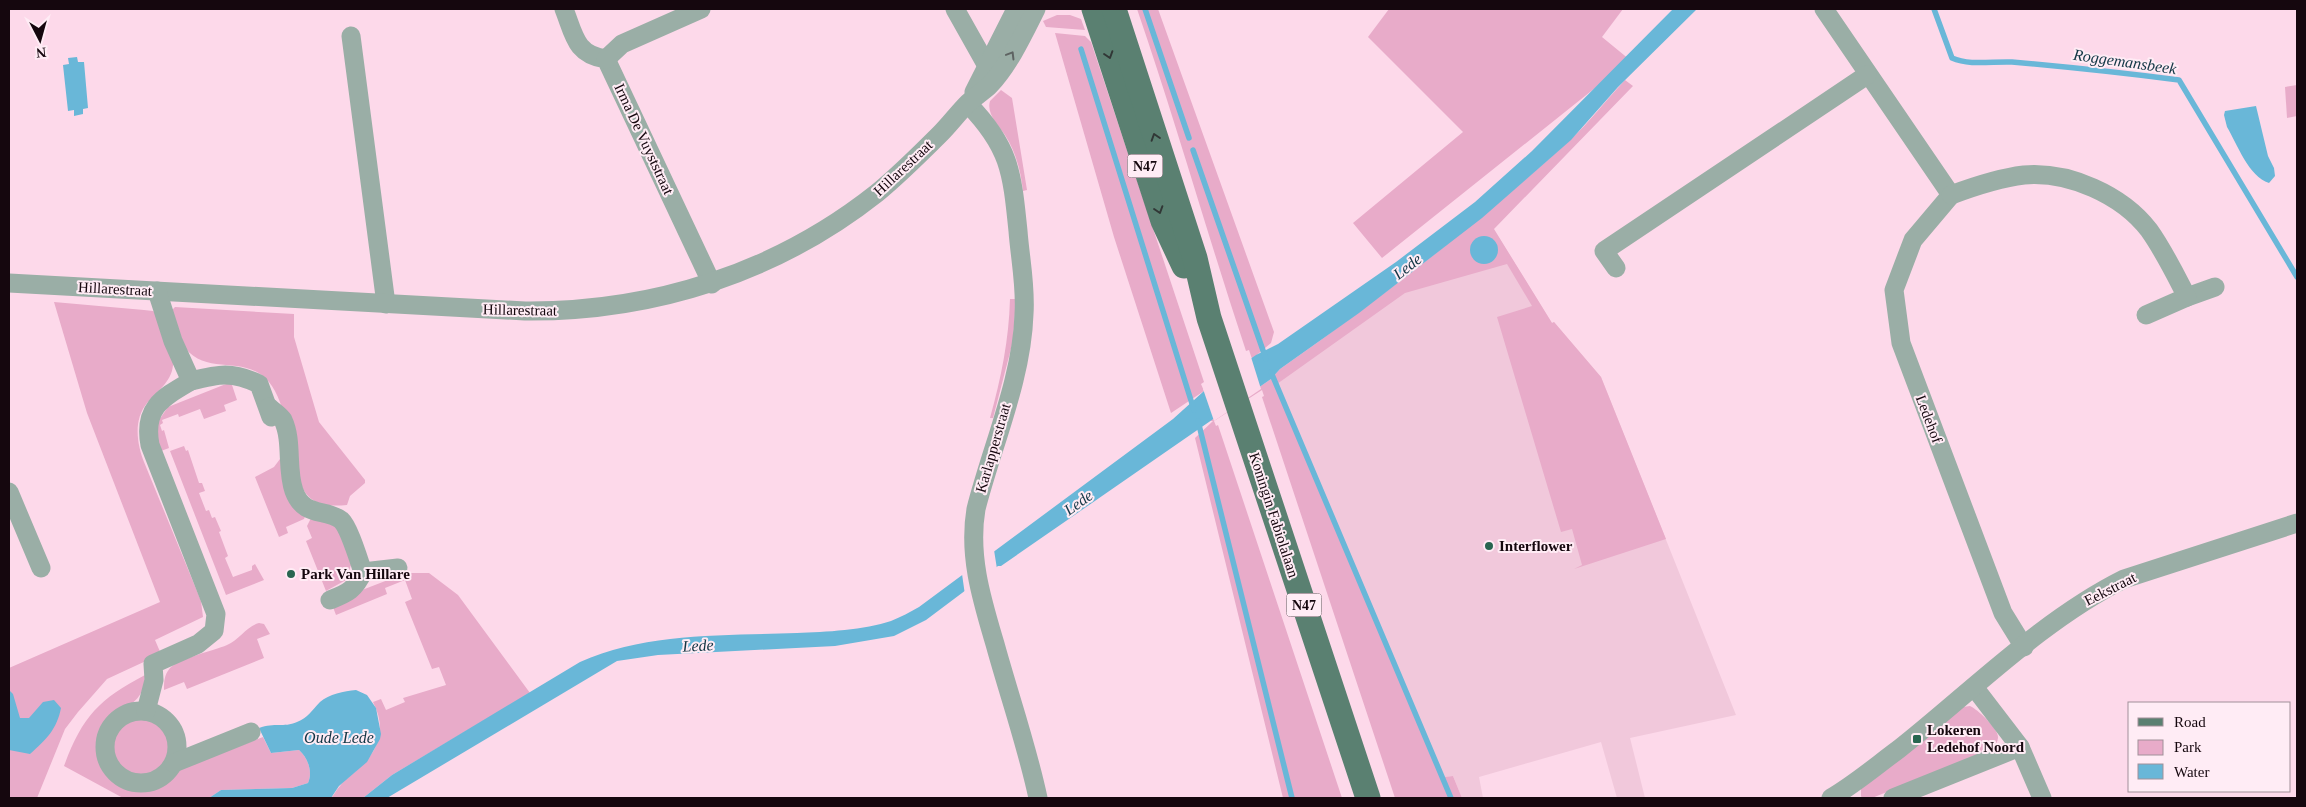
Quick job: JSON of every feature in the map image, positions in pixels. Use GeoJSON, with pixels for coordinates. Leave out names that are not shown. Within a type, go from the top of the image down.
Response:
{"type":"FeatureCollection","features":[{"type":"Feature","properties":{"kind":"main road","name":"Koningin Fabiolalaan"},"geometry":{"type":"LineString","coordinates":[[1114,9],[1194,258],[1209,318],[1368,798]]}},
{"type":"Feature","properties":{"kind":"main road","name":"Koningin Fabiolalaan"},"geometry":{"type":"LineString","coordinates":[[1098,20],[1165,227],[1209,318]]}},
{"type":"Feature","properties":{"kind":"street"},"geometry":{"type":"LineString","coordinates":[[564,9],[577,42],[582,49],[594,58],[606,59],[622,44],[701,9]]}},
{"type":"Feature","properties":{"kind":"street"},"geometry":{"type":"LineString","coordinates":[[955,9],[991,72]]}},
{"type":"Feature","properties":{"kind":"street"},"geometry":{"type":"LineString","coordinates":[[1087,9],[1098,20]]}},
{"type":"Feature","properties":{"kind":"street"},"geometry":{"type":"LineString","coordinates":[[1824,9],[1951,195]]}},
{"type":"Feature","properties":{"kind":"street","name":"Hillarestraat"},"geometry":{"type":"LineString","coordinates":[[9,283],[525,311],[584,310],[650,300],[712,284],[783,253],[857,208],[898,176],[968,104],[1031,11]]}},
{"type":"Feature","properties":{"kind":"street"},"geometry":{"type":"LineString","coordinates":[[351,36],[386,304]]}},
{"type":"Feature","properties":{"kind":"street","name":"Irma De Vuyststraat"},"geometry":{"type":"LineString","coordinates":[[606,59],[712,284]]}},
{"type":"Feature","properties":{"kind":"street"},"geometry":{"type":"LineString","coordinates":[[1616,268],[1599,244],[1868,75]]}},
{"type":"Feature","properties":{"kind":"street","name":"Karlapperstraat"},"geometry":{"type":"LineString","coordinates":[[968,104],[988,125],[1008,162],[1014,196],[1024,314],[1018,361],[976,509],[973,531],[975,561],[979,588],[1038,798]]}},
{"type":"Feature","properties":{"kind":"street","name":"Ledehof"},"geometry":{"type":"LineString","coordinates":[[2024,647],[2003,613],[1901,343],[1894,290],[1913,240],[1951,195],[1989,181],[2026,175],[2057,177],[2102,191],[2128,208],[2148,229],[2166,255],[2187,296]]}},
{"type":"Feature","properties":{"kind":"street"},"geometry":{"type":"LineString","coordinates":[[2146,315],[2187,296],[2215,287]]}},
{"type":"Feature","properties":{"kind":"street"},"geometry":{"type":"LineString","coordinates":[[157,291],[173,341],[191,381]]}},
{"type":"Feature","properties":{"kind":"street"},"geometry":{"type":"LineString","coordinates":[[146,711],[154,680],[152,664],[198,644],[214,631],[216,614],[150,445],[147,429],[152,412],[163,397],[191,381],[222,374],[241,376],[259,384],[270,412],[282,418],[286,431],[294,491],[305,507],[318,513],[334,516],[343,522],[363,572],[358,585],[351,592],[330,600]]}},
{"type":"Feature","properties":{"kind":"street"},"geometry":{"type":"LineString","coordinates":[[9,492],[41,568]]}},
{"type":"Feature","properties":{"kind":"street","name":"Eekstraat"},"geometry":{"type":"LineString","coordinates":[[1840,796],[2060,618],[2102,590],[2124,579],[2297,523]]}},
{"type":"Feature","properties":{"kind":"street"},"geometry":{"type":"LineString","coordinates":[[363,572],[398,568]]}},
{"type":"Feature","properties":{"kind":"street"},"geometry":{"type":"LineString","coordinates":[[1974,687],[2020,747],[2042,798]]}},
{"type":"Feature","properties":{"kind":"street"},"geometry":{"type":"LineString","coordinates":[[146,711],[157,714],[174,730],[177,740],[177,752],[174,763],[158,779],[136,783],[125,780],[109,764],[105,753],[105,741],[108,731],[124,714],[146,711]]}},
{"type":"Feature","properties":{"kind":"street"},"geometry":{"type":"LineString","coordinates":[[174,763],[251,732]]}},
{"type":"Feature","properties":{"kind":"street"},"geometry":{"type":"LineString","coordinates":[[1893,798],[2020,747]]}},
{"type":"Feature","properties":{"kind":"shaded area"},"geometry":{"type":"Polygon","coordinates":[[[1491,225],[1552,323],[1554,322],[1601,377],[1736,715],[1630,738],[1645,798],[1617,798],[1601,742],[1479,777],[1483,798],[1462,798],[1453,776],[1444,777],[1277,384],[1359,313],[1420,267],[1491,225]]]}},
{"type":"Feature","properties":{"kind":"green space"},"geometry":{"type":"Polygon","coordinates":[[[1137,9],[1158,9],[1274,332],[1271,343],[1252,359],[1249,350],[1246,351],[1137,9]]]}},
{"type":"Feature","properties":{"kind":"green space"},"geometry":{"type":"Polygon","coordinates":[[[1389,9],[1623,9],[1602,37],[1630,60],[1382,258],[1353,223],[1463,132],[1368,37],[1389,9]]]}},
{"type":"Feature","properties":{"kind":"green space"},"geometry":{"type":"Polygon","coordinates":[[[1057,15],[1070,15],[1081,19],[1085,30],[1046,27],[1043,21],[1057,15]]]}},
{"type":"Feature","properties":{"kind":"green space"},"geometry":{"type":"Polygon","coordinates":[[[1055,33],[1085,36],[1091,42],[1204,382],[1201,384],[1204,391],[1171,413],[1114,237],[1055,33]]]}},
{"type":"Feature","properties":{"kind":"green space"},"geometry":{"type":"Polygon","coordinates":[[[1625,80],[1633,86],[1494,229],[1552,323],[1554,322],[1601,377],[1666,539],[1574,569],[1582,565],[1572,529],[1561,532],[1497,317],[1532,306],[1507,264],[1405,293],[1277,384],[1444,777],[1453,776],[1462,798],[1395,798],[1262,397],[1264,396],[1262,390],[1214,421],[1216,426],[1218,425],[1342,798],[1283,798],[1195,438],[1213,421],[1210,421],[1271,379],[1280,369],[1392,288],[1499,202],[1576,134],[1625,80]]]}},
{"type":"Feature","properties":{"kind":"green space"},"geometry":{"type":"Polygon","coordinates":[[[2297,85],[2297,116],[2287,118],[2285,87],[2297,85]]]}},
{"type":"Feature","properties":{"kind":"green space"},"geometry":{"type":"Polygon","coordinates":[[[1001,90],[1012,98],[1027,190],[1023,191],[1015,155],[990,111],[990,101],[1001,90]]]}},
{"type":"Feature","properties":{"kind":"green space"},"geometry":{"type":"Polygon","coordinates":[[[1010,299],[1016,299],[1013,341],[993,418],[990,418],[1004,359],[1010,299]]]}},
{"type":"Feature","properties":{"kind":"green space"},"geometry":{"type":"Polygon","coordinates":[[[54,302],[153,311],[157,314],[171,347],[173,366],[165,384],[143,410],[138,424],[138,440],[144,462],[201,601],[203,617],[155,640],[161,654],[107,679],[65,729],[37,798],[9,798],[9,668],[160,602],[87,413],[54,302]]]}},
{"type":"Feature","properties":{"kind":"green space"},"geometry":{"type":"Polygon","coordinates":[[[175,307],[294,314],[294,337],[319,422],[365,480],[365,483],[350,496],[347,505],[326,505],[309,497],[301,485],[285,416],[275,391],[269,382],[259,373],[248,368],[212,363],[201,360],[191,354],[179,336],[172,310],[175,307]]]}},
{"type":"Feature","properties":{"kind":"green space"},"geometry":{"type":"Polygon","coordinates":[[[231,382],[237,400],[224,405],[226,411],[204,419],[200,409],[179,417],[178,414],[162,420],[163,423],[160,425],[162,431],[164,430],[169,448],[161,451],[158,441],[157,423],[168,407],[231,382]]]}},
{"type":"Feature","properties":{"kind":"green space"},"geometry":{"type":"Polygon","coordinates":[[[184,446],[186,451],[188,450],[199,483],[202,483],[205,491],[199,493],[206,511],[209,510],[212,518],[215,517],[221,531],[219,532],[228,556],[225,558],[233,577],[252,570],[252,566],[255,564],[264,580],[226,595],[170,451],[184,446]]]}},
{"type":"Feature","properties":{"kind":"green space"},"geometry":{"type":"Polygon","coordinates":[[[280,459],[284,460],[306,514],[304,519],[286,527],[288,533],[279,537],[255,477],[274,467],[280,459]]]}},
{"type":"Feature","properties":{"kind":"green space"},"geometry":{"type":"Polygon","coordinates":[[[312,516],[335,525],[342,533],[352,562],[346,580],[326,591],[306,541],[312,538],[307,526],[312,516]]]}},
{"type":"Feature","properties":{"kind":"green space"},"geometry":{"type":"Polygon","coordinates":[[[406,573],[429,573],[458,595],[530,693],[392,775],[363,798],[331,798],[344,782],[365,763],[375,747],[380,730],[380,721],[373,702],[381,699],[386,710],[405,702],[403,698],[446,685],[439,667],[432,669],[405,602],[412,599],[405,580],[385,588],[387,594],[336,615],[331,602],[406,573]]]}},
{"type":"Feature","properties":{"kind":"green space"},"geometry":{"type":"Polygon","coordinates":[[[259,623],[264,624],[270,634],[257,639],[264,658],[187,689],[184,682],[164,690],[164,681],[167,673],[175,664],[227,645],[259,623]]]}},
{"type":"Feature","properties":{"kind":"green space"},"geometry":{"type":"Polygon","coordinates":[[[145,675],[144,686],[135,701],[107,723],[100,737],[99,746],[102,760],[109,774],[117,781],[134,788],[151,787],[202,760],[263,737],[271,753],[299,750],[309,765],[308,783],[292,788],[221,790],[209,798],[123,798],[64,766],[78,734],[94,711],[115,692],[145,675]]]}},
{"type":"Feature","properties":{"kind":"green space"},"geometry":{"type":"Polygon","coordinates":[[[1970,706],[1987,720],[1995,730],[1998,738],[1995,746],[1989,751],[1872,798],[1862,798],[1861,787],[1963,707],[1970,706]]]}},
{"type":"Feature","properties":{"kind":"green space"},"geometry":{"type":"Polygon","coordinates":[[[135,716],[147,716],[163,724],[169,734],[171,746],[169,758],[163,768],[147,776],[135,776],[119,768],[111,752],[111,740],[119,724],[135,716]]]}},
{"type":"Feature","properties":{"kind":"water","name":"Lede"},"geometry":{"type":"Polygon","coordinates":[[[1673,9],[1697,9],[1618,87],[1571,140],[1482,218],[1359,313],[1280,369],[1271,379],[1001,566],[998,566],[926,620],[894,636],[835,646],[658,655],[617,661],[387,798],[363,798],[392,775],[580,662],[606,652],[659,640],[687,637],[820,632],[857,628],[891,621],[919,607],[1173,419],[1204,391],[1256,355],[1278,344],[1396,262],[1475,202],[1532,151],[1673,9]]]}},
{"type":"Feature","properties":{"kind":"water"},"geometry":{"type":"Polygon","coordinates":[[[77,57],[78,62],[84,62],[88,108],[83,109],[83,114],[74,116],[74,110],[68,111],[63,65],[69,64],[68,58],[77,57]]]}},
{"type":"Feature","properties":{"kind":"water"},"geometry":{"type":"Polygon","coordinates":[[[2256,106],[2268,156],[2274,168],[2275,176],[2269,183],[2255,174],[2244,159],[2227,127],[2224,115],[2225,111],[2256,106]]]}},
{"type":"Feature","properties":{"kind":"water"},"geometry":{"type":"Polygon","coordinates":[[[1484,236],[1494,240],[1498,250],[1494,260],[1484,264],[1474,260],[1470,250],[1474,240],[1484,236]]]}},
{"type":"Feature","properties":{"kind":"water"},"geometry":{"type":"Polygon","coordinates":[[[9,690],[13,694],[20,718],[29,718],[43,702],[54,700],[61,708],[57,722],[50,734],[30,754],[9,750],[9,690]]]}},
{"type":"Feature","properties":{"kind":"water","name":"Oude Lede"},"geometry":{"type":"Polygon","coordinates":[[[356,690],[367,695],[376,708],[381,734],[380,739],[367,762],[339,786],[331,798],[209,798],[221,790],[292,788],[308,783],[310,770],[302,753],[299,750],[271,753],[259,728],[297,722],[307,716],[320,702],[328,697],[356,690]]]}},
{"type":"Feature","properties":{"kind":"pier"},"geometry":{"type":"Polygon","coordinates":[[[1251,357],[1261,389],[1214,421],[1203,389],[1251,357]]]}},
{"type":"Feature","properties":{"kind":"pier"},"geometry":{"type":"Polygon","coordinates":[[[994,550],[997,569],[965,595],[962,574],[994,550]]]}},
{"type":"Feature","properties":{"kind":"waterway"},"geometry":{"type":"LineString","coordinates":[[1145,9],[1189,138]]}},
{"type":"Feature","properties":{"kind":"waterway","name":"Roggemansbeek"},"geometry":{"type":"LineString","coordinates":[[1934,9],[1952,58],[1974,63],[2012,62],[2179,80],[2297,277]]}},
{"type":"Feature","properties":{"kind":"waterway"},"geometry":{"type":"LineString","coordinates":[[1081,49],[1194,410]]}},
{"type":"Feature","properties":{"kind":"waterway"},"geometry":{"type":"LineString","coordinates":[[1193,150],[1266,359]]}},
{"type":"Feature","properties":{"kind":"waterway"},"geometry":{"type":"LineString","coordinates":[[1271,372],[1451,798]]}},
{"type":"Feature","properties":{"kind":"waterway"},"geometry":{"type":"LineString","coordinates":[[1198,421],[1292,798]]}},
{"type":"Feature","properties":{"kind":"place","name":"Interflower"},"geometry":{"type":"Point","coordinates":[1489,546]}},
{"type":"Feature","properties":{"kind":"place","name":"Park Van Hillare"},"geometry":{"type":"Point","coordinates":[291,574]}},
{"type":"Feature","properties":{"kind":"place","name":"Lokeren Ledehof Noord"},"geometry":{"type":"Point","coordinates":[1917,739]}}]}
